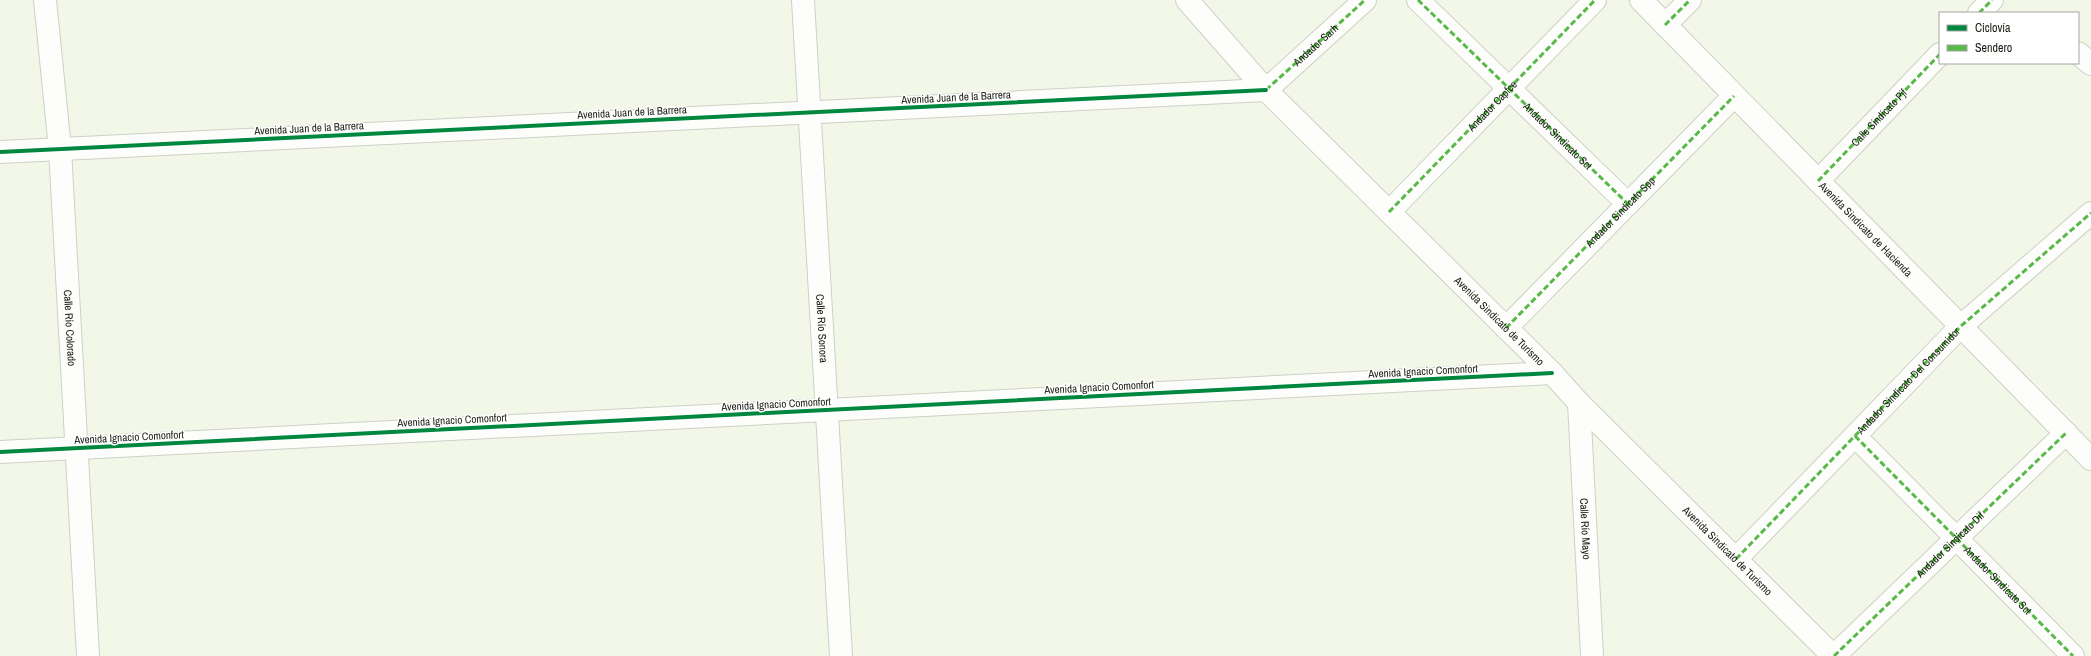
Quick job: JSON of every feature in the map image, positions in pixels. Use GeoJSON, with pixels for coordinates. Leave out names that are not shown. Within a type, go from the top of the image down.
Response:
{"type":"FeatureCollection","features":[{"type":"Feature","properties":{"kind":"street","name":"Calle Río Colorado"},"geometry":{"type":"LineString","coordinates":[[45,0],[60,149],[88,656]]}},
{"type":"Feature","properties":{"kind":"street","name":"Calle Río Sonora"},"geometry":{"type":"LineString","coordinates":[[803,0],[828,410],[841,656]]}},
{"type":"Feature","properties":{"kind":"street","name":"Avenida Sindicato de Turismo"},"geometry":{"type":"LineString","coordinates":[[1187,0],[1266,90],[1552,373],[1579,403],[1834,656]]}},
{"type":"Feature","properties":{"kind":"street","name":"Andador Sarh"},"geometry":{"type":"LineString","coordinates":[[1266,90],[1365,0]]}},
{"type":"Feature","properties":{"kind":"street","name":"Andador Sindicato Sct"},"geometry":{"type":"LineString","coordinates":[[1418,0],[1628,204]]}},
{"type":"Feature","properties":{"kind":"street","name":"Andador Capfce"},"geometry":{"type":"LineString","coordinates":[[1389,212],[1595,0]]}},
{"type":"Feature","properties":{"kind":"street","name":"Avenida Sindicato de Hacienda"},"geometry":{"type":"LineString","coordinates":[[1641,0],[2091,459]]}},
{"type":"Feature","properties":{"kind":"street"},"geometry":{"type":"LineString","coordinates":[[1666,25],[1690,0]]}},
{"type":"Feature","properties":{"kind":"street"},"geometry":{"type":"LineString","coordinates":[[1980,12],[1992,0]]}},
{"type":"Feature","properties":{"kind":"street"},"geometry":{"type":"LineString","coordinates":[[2079,54],[2091,64]]}},
{"type":"Feature","properties":{"kind":"street","name":"Calle Sindicato Pjf"},"geometry":{"type":"LineString","coordinates":[[1818,181],[1939,55]]}},
{"type":"Feature","properties":{"kind":"street","name":"Avenida Juan de la Barrera"},"geometry":{"type":"LineString","coordinates":[[0,152],[1266,90]]}},
{"type":"Feature","properties":{"kind":"street","name":"Andador Sindicato Spp"},"geometry":{"type":"LineString","coordinates":[[1506,328],[1734,96]]}},
{"type":"Feature","properties":{"kind":"street","name":"Andador Sindicato Del Consumidor"},"geometry":{"type":"LineString","coordinates":[[1736,559],[1961,326],[2091,213]]}},
{"type":"Feature","properties":{"kind":"street","name":"Avenida Ignacio Comonfort"},"geometry":{"type":"LineString","coordinates":[[0,452],[1552,373]]}},
{"type":"Feature","properties":{"kind":"street","name":"Calle Río Mayo"},"geometry":{"type":"LineString","coordinates":[[1579,403],[1592,656]]}},
{"type":"Feature","properties":{"kind":"street","name":"Andador Sindicato Dif"},"geometry":{"type":"LineString","coordinates":[[1834,656],[1955,538],[2066,433]]}},
{"type":"Feature","properties":{"kind":"street","name":"Andador Sindicato Sct"},"geometry":{"type":"LineString","coordinates":[[1855,436],[2073,656]]}},
{"type":"Feature","properties":{"kind":"marked path"},"geometry":{"type":"LineString","coordinates":[[1266,90],[1365,0]]}},
{"type":"Feature","properties":{"kind":"marked path"},"geometry":{"type":"LineString","coordinates":[[1418,0],[1628,204]]}},
{"type":"Feature","properties":{"kind":"marked path"},"geometry":{"type":"LineString","coordinates":[[1389,212],[1595,0]]}},
{"type":"Feature","properties":{"kind":"marked path"},"geometry":{"type":"LineString","coordinates":[[1665,25],[1690,0]]}},
{"type":"Feature","properties":{"kind":"marked path"},"geometry":{"type":"LineString","coordinates":[[1980,12],[1992,0]]}},
{"type":"Feature","properties":{"kind":"marked path"},"geometry":{"type":"LineString","coordinates":[[1818,181],[1939,55]]}},
{"type":"Feature","properties":{"kind":"marked path"},"geometry":{"type":"LineString","coordinates":[[1506,328],[1734,96]]}},
{"type":"Feature","properties":{"kind":"marked path"},"geometry":{"type":"LineString","coordinates":[[1736,559],[1961,326],[2091,213]]}},
{"type":"Feature","properties":{"kind":"marked path"},"geometry":{"type":"LineString","coordinates":[[1834,656],[2066,433]]}},
{"type":"Feature","properties":{"kind":"marked path"},"geometry":{"type":"LineString","coordinates":[[1855,436],[2073,656]]}},
{"type":"Feature","properties":{"kind":"cycle path"},"geometry":{"type":"LineString","coordinates":[[0,152],[1266,90]]}},
{"type":"Feature","properties":{"kind":"cycle path"},"geometry":{"type":"LineString","coordinates":[[0,452],[1552,373]]}}]}
